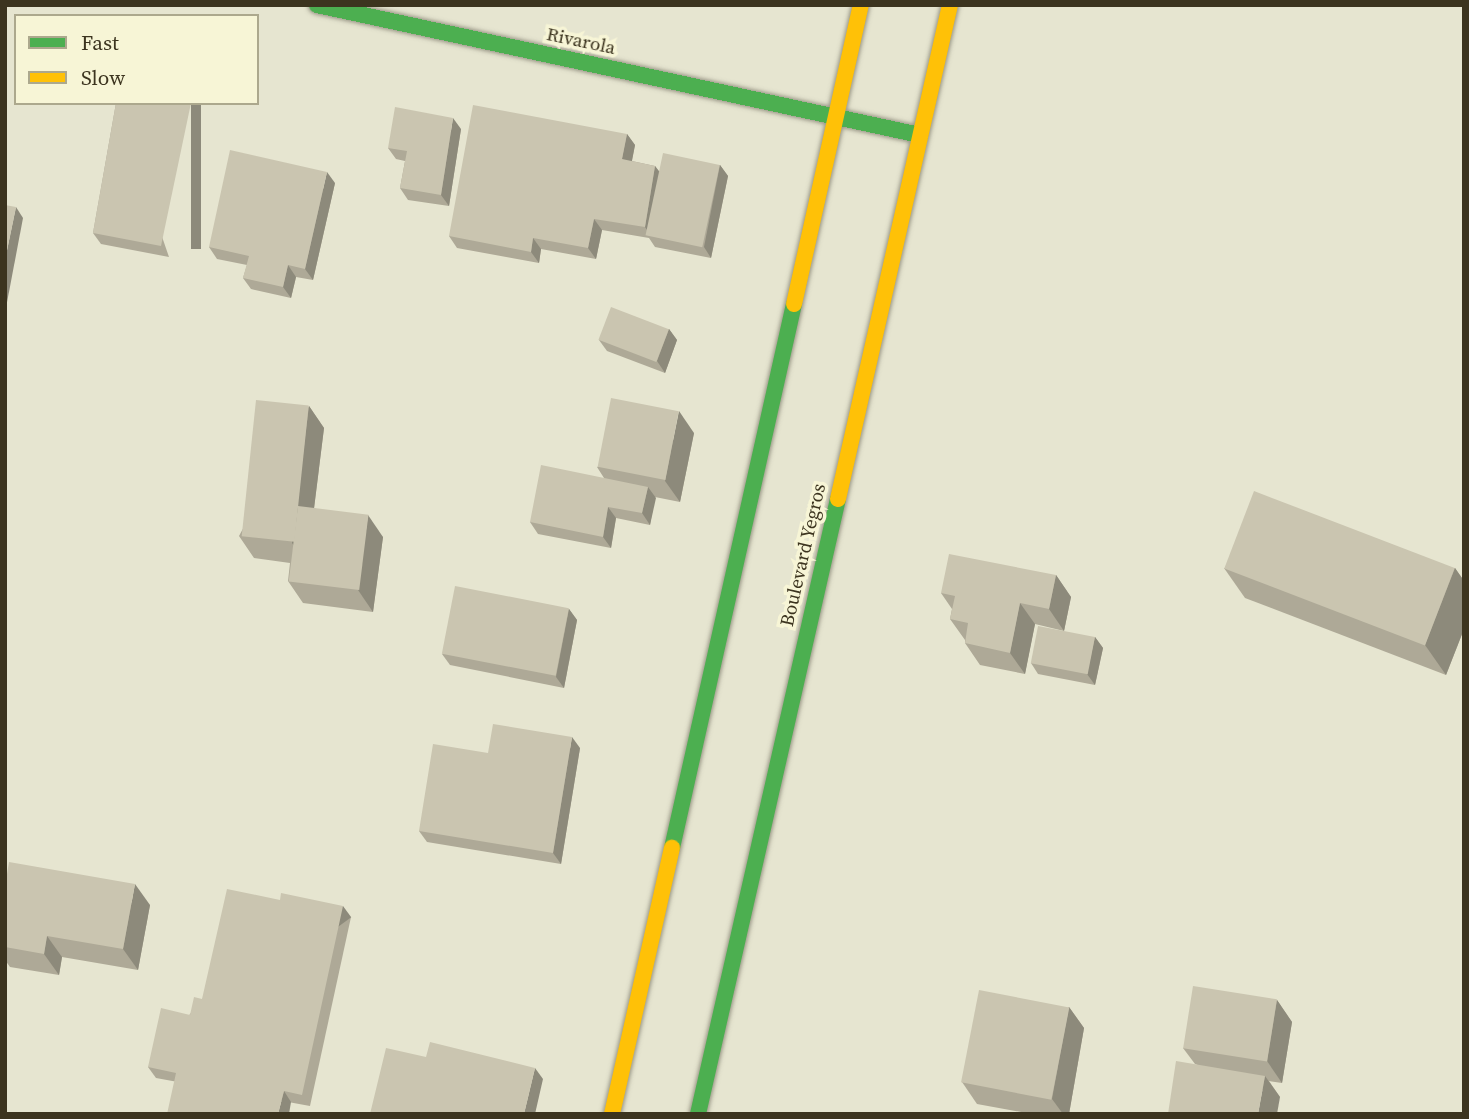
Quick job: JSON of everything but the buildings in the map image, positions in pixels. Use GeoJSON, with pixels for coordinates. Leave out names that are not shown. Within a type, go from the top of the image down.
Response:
{"type":"FeatureCollection","features":[{"type":"Feature","properties":{"kind":"street","name":"Rivarola"},"geometry":{"type":"LineString","coordinates":[[317,5],[920,135]]}},
{"type":"Feature","properties":{"kind":"street"},"geometry":{"type":"LineString","coordinates":[[612,1114],[861,5]]}},
{"type":"Feature","properties":{"kind":"street","name":"Boulevard Yegros"},"geometry":{"type":"LineString","coordinates":[[698,1114],[950,5]]}},
{"type":"Feature","properties":{"kind":"traffic: fast"},"geometry":{"type":"LineString","coordinates":[[317,5],[920,135]]}},
{"type":"Feature","properties":{"kind":"traffic: fast"},"geometry":{"type":"LineString","coordinates":[[672,848],[794,304]]}},
{"type":"Feature","properties":{"kind":"traffic: fast"},"geometry":{"type":"LineString","coordinates":[[698,1114],[838,499]]}},
{"type":"Feature","properties":{"kind":"traffic: slow"},"geometry":{"type":"LineString","coordinates":[[794,304],[861,5]]}},
{"type":"Feature","properties":{"kind":"traffic: slow"},"geometry":{"type":"LineString","coordinates":[[838,499],[950,5]]}},
{"type":"Feature","properties":{"kind":"traffic: slow"},"geometry":{"type":"LineString","coordinates":[[612,1114],[672,848]]}}]}
